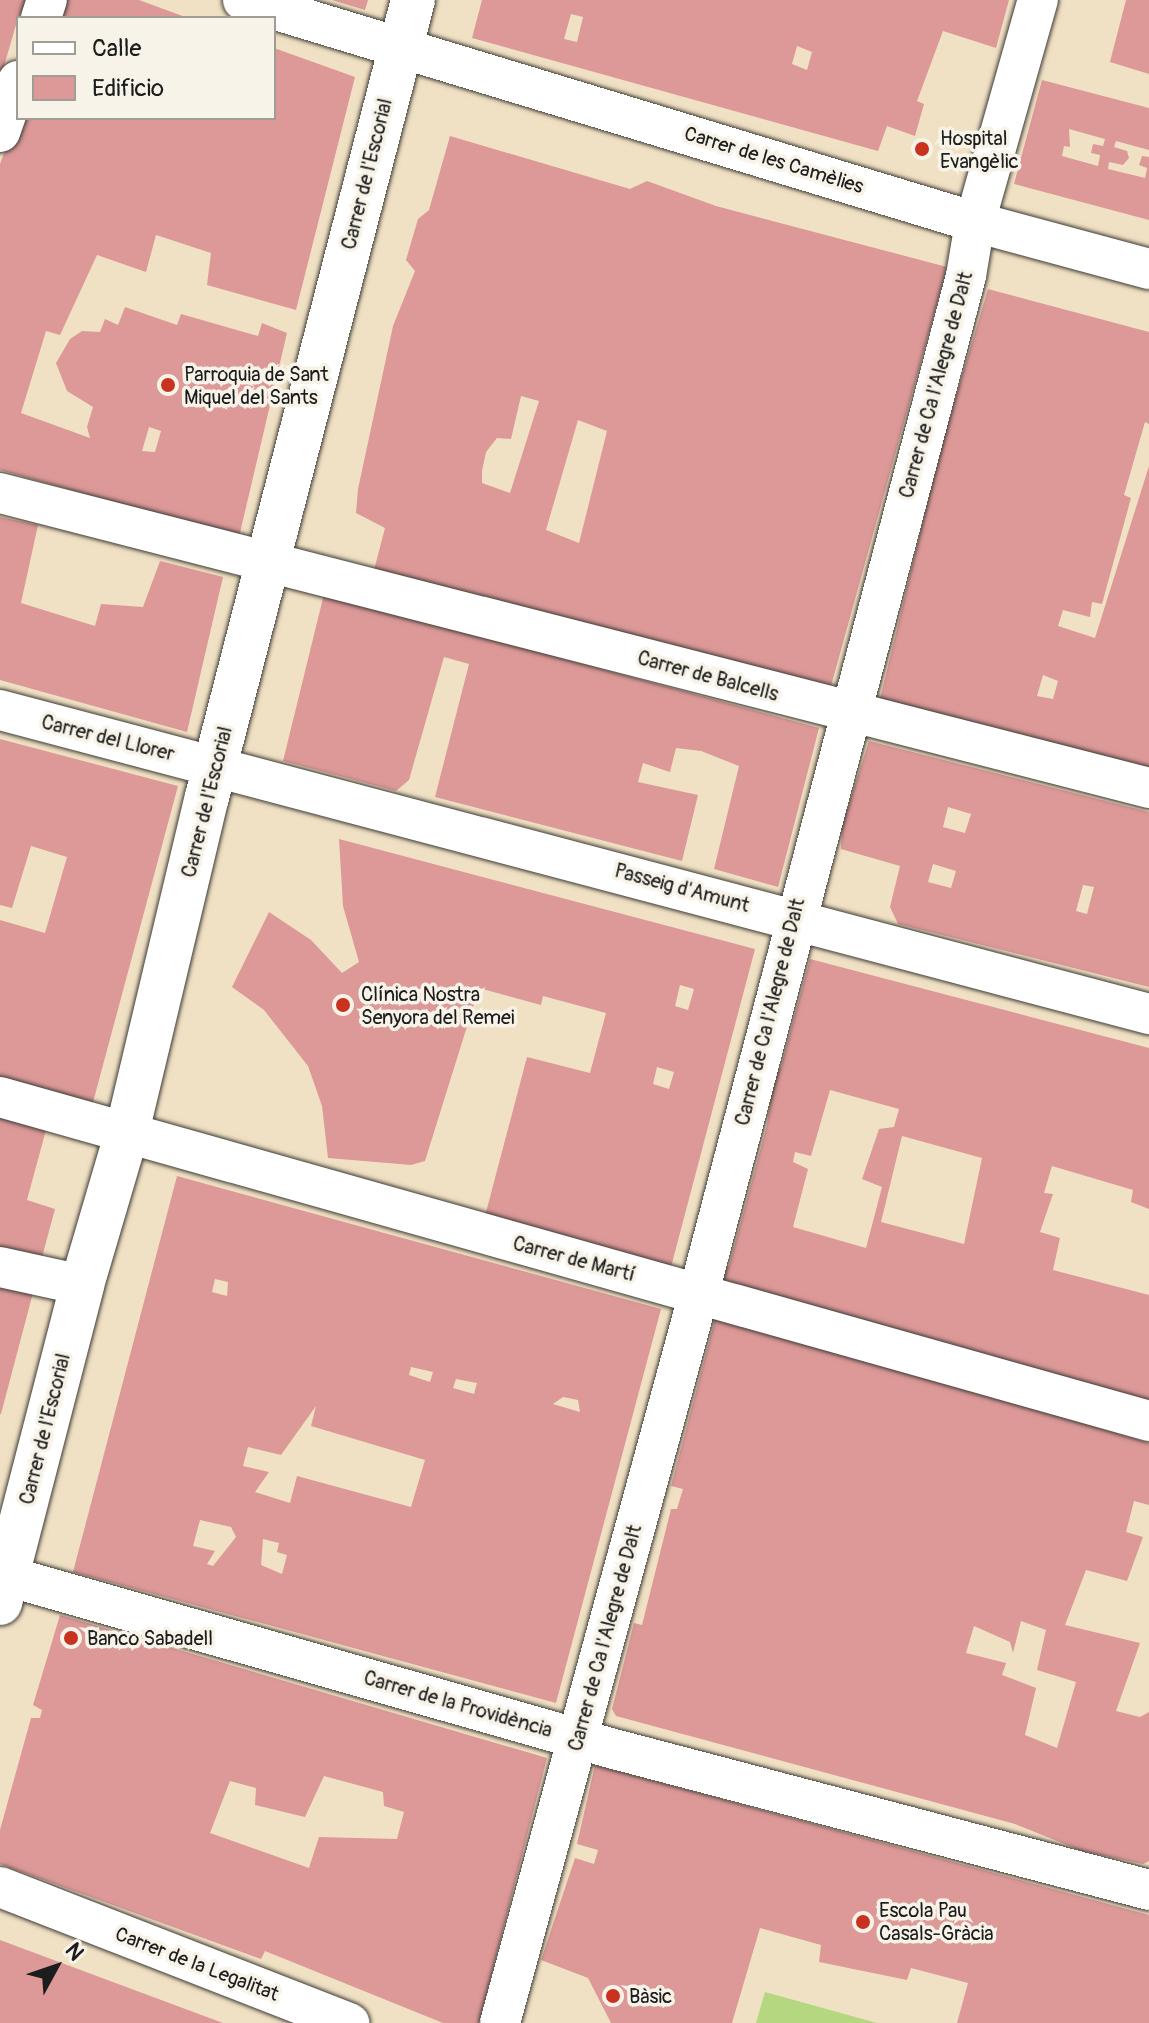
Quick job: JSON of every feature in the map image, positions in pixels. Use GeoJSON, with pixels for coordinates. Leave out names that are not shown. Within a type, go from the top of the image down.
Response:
{"type":"FeatureCollection","features":[{"type":"Feature","properties":{"kind":"street","name":"Carrer de les Camèlies"},"geometry":{"type":"LineString","coordinates":[[243,0],[975,222],[1149,269]]}},
{"type":"Feature","properties":{"kind":"street","name":"Carrer de l'Escorial"},"geometry":{"type":"LineString","coordinates":[[2,1584],[82,1285],[127,1132],[215,766],[413,0]]}},
{"type":"Feature","properties":{"kind":"street","name":"Carrer de Ca l'Alegre de Dalt"},"geometry":{"type":"LineString","coordinates":[[500,2023],[698,1292],[794,918],[966,276],[975,222],[1038,0]]}},
{"type":"Feature","properties":{"kind":"street"},"geometry":{"type":"LineString","coordinates":[[0,132],[16,87]]}},
{"type":"Feature","properties":{"kind":"street","name":"Carrer de Balcells"},"geometry":{"type":"LineString","coordinates":[[0,493],[268,559],[850,714],[1149,788]]}},
{"type":"Feature","properties":{"kind":"street","name":"Carrer del Llorer"},"geometry":{"type":"LineString","coordinates":[[0,710],[215,766]]}},
{"type":"Feature","properties":{"kind":"street","name":"Passeig d'Amunt"},"geometry":{"type":"LineString","coordinates":[[215,766],[1149,1014]]}},
{"type":"Feature","properties":{"kind":"street","name":"Carrer de Martí"},"geometry":{"type":"LineString","coordinates":[[0,1097],[127,1132],[206,1159],[698,1292],[1149,1421]]}},
{"type":"Feature","properties":{"kind":"street"},"geometry":{"type":"LineString","coordinates":[[0,1267],[82,1285]]}},
{"type":"Feature","properties":{"kind":"street","name":"Carrer de la Providència"},"geometry":{"type":"LineString","coordinates":[[2,1584],[1149,1890]]}},
{"type":"Feature","properties":{"kind":"street","name":"Carrer de la Legalitat"},"geometry":{"type":"LineString","coordinates":[[0,1887],[349,2023]]}},
{"type":"Feature","properties":{"kind":"green space"},"geometry":{"type":"Polygon","coordinates":[[[765,1992],[877,2023],[756,2023],[765,1992]]]}},
{"type":"Feature","properties":{"kind":"building"},"geometry":{"type":"Polygon","coordinates":[[[0,0],[29,0],[19,16],[16,16],[0,80],[0,0]]]}},
{"type":"Feature","properties":{"kind":"building"},"geometry":{"type":"Polygon","coordinates":[[[65,0],[139,0],[183,16],[58,16],[65,0]]]}},
{"type":"Feature","properties":{"kind":"building"},"geometry":{"type":"Polygon","coordinates":[[[332,0],[368,0],[365,10],[332,0]]]}},
{"type":"Feature","properties":{"kind":"building"},"geometry":{"type":"Polygon","coordinates":[[[482,0],[1009,0],[996,48],[943,31],[917,101],[924,104],[915,136],[887,126],[878,151],[472,38],[482,0]],[[571,14],[564,39],[577,42],[583,17],[571,14]],[[797,46],[792,64],[807,70],[812,52],[797,46]]]}},
{"type":"Feature","properties":{"kind":"building"},"geometry":{"type":"Polygon","coordinates":[[[1126,0],[1149,0],[1149,74],[1110,62],[1126,0]]]}},
{"type":"Feature","properties":{"kind":"building"},"geometry":{"type":"Polygon","coordinates":[[[276,49],[355,77],[296,310],[207,285],[211,253],[156,235],[146,272],[97,255],[60,335],[46,331],[21,413],[90,438],[87,427],[93,407],[67,391],[56,363],[70,339],[82,331],[100,332],[105,319],[118,325],[125,307],[177,325],[181,314],[258,336],[262,323],[287,333],[239,537],[0,470],[0,164],[16,120],[276,120],[276,49]],[[149,427],[142,451],[155,452],[161,431],[149,427]]]}},
{"type":"Feature","properties":{"kind":"building"},"geometry":{"type":"Polygon","coordinates":[[[1042,80],[1149,108],[1149,150],[1116,141],[1114,147],[1127,151],[1129,158],[1123,165],[1109,162],[1108,169],[1145,178],[1147,168],[1139,165],[1142,156],[1149,157],[1149,220],[1014,184],[1042,80]],[[1069,129],[1070,147],[1064,146],[1062,156],[1098,166],[1100,155],[1091,153],[1093,144],[1103,146],[1105,139],[1069,129]]]}},
{"type":"Feature","properties":{"kind":"building"},"geometry":{"type":"Polygon","coordinates":[[[450,136],[630,189],[647,181],[716,206],[947,267],[831,686],[374,570],[385,528],[356,513],[358,489],[393,326],[415,271],[406,260],[418,219],[429,210],[450,136]],[[521,396],[511,439],[497,438],[486,452],[482,471],[482,483],[510,493],[539,401],[521,396]],[[578,420],[546,530],[579,543],[607,431],[578,420]]]}},
{"type":"Feature","properties":{"kind":"building"},"geometry":{"type":"Polygon","coordinates":[[[988,289],[1149,332],[1149,424],[1145,422],[1124,495],[1131,498],[1102,604],[1092,602],[1090,617],[1063,610],[1058,626],[1095,638],[1149,466],[1149,774],[880,699],[941,447],[988,289]],[[1043,675],[1037,696],[1053,699],[1058,681],[1043,675]]]}},
{"type":"Feature","properties":{"kind":"building"},"geometry":{"type":"Polygon","coordinates":[[[0,517],[38,525],[21,603],[95,626],[101,604],[143,607],[160,561],[223,577],[187,732],[0,680],[0,517]]]}},
{"type":"Feature","properties":{"kind":"building"},"geometry":{"type":"Polygon","coordinates":[[[324,594],[819,728],[778,887],[714,869],[739,766],[701,751],[676,748],[670,772],[643,763],[638,782],[698,795],[682,861],[435,797],[469,664],[444,657],[409,780],[396,791],[283,761],[324,594]]]}},
{"type":"Feature","properties":{"kind":"building"},"geometry":{"type":"Polygon","coordinates":[[[0,739],[178,786],[92,1106],[0,1081],[0,920],[45,933],[67,857],[31,846],[12,908],[0,905],[0,739]]]}},
{"type":"Feature","properties":{"kind":"building"},"geometry":{"type":"Polygon","coordinates":[[[869,741],[1149,812],[1149,987],[898,924],[890,907],[900,866],[841,849],[842,826],[869,741]],[[948,807],[943,827],[965,833],[971,814],[948,807]],[[933,864],[928,882],[951,888],[956,871],[933,864]],[[1083,885],[1076,911],[1087,914],[1094,887],[1083,885]]]}},
{"type":"Feature","properties":{"kind":"building"},"geometry":{"type":"Polygon","coordinates":[[[339,839],[755,949],[671,1267],[485,1216],[527,1057],[590,1073],[606,1013],[543,996],[541,1005],[479,988],[425,1161],[411,1165],[328,1158],[322,1106],[308,1066],[264,1010],[232,987],[269,912],[311,940],[342,973],[359,962],[343,906],[339,839]],[[680,985],[675,1006],[688,1010],[694,989],[680,985]],[[657,1067],[653,1084],[669,1089],[674,1072],[657,1067]]]}},
{"type":"Feature","properties":{"kind":"building"},"geometry":{"type":"Polygon","coordinates":[[[810,959],[1149,1048],[1149,1209],[1131,1202],[1133,1190],[1052,1166],[1044,1193],[1053,1194],[1040,1232],[1060,1238],[1053,1270],[1149,1295],[1149,1400],[724,1283],[721,1272],[729,1266],[767,1125],[774,1076],[781,1067],[810,959]],[[830,1090],[811,1156],[795,1152],[793,1162],[808,1169],[793,1227],[866,1248],[882,1187],[862,1179],[879,1129],[894,1127],[899,1109],[830,1090]],[[902,1136],[881,1222],[964,1244],[982,1158],[902,1136]]]}},
{"type":"Feature","properties":{"kind":"building"},"geometry":{"type":"Polygon","coordinates":[[[0,1118],[46,1130],[27,1200],[55,1209],[41,1261],[0,1253],[0,1118]]]}},
{"type":"Feature","properties":{"kind":"building"},"geometry":{"type":"Polygon","coordinates":[[[177,1176],[661,1309],[556,1703],[73,1572],[177,1176]],[[215,1279],[212,1292],[227,1296],[228,1282],[215,1279]],[[411,1367],[409,1375],[430,1382],[433,1372],[411,1367]],[[456,1379],[453,1388],[474,1394],[477,1383],[456,1379]],[[563,1397],[553,1404],[580,1412],[578,1400],[563,1397]],[[316,1406],[281,1455],[248,1447],[243,1466],[269,1472],[255,1492],[290,1503],[297,1476],[411,1507],[425,1460],[311,1426],[316,1406]],[[200,1520],[193,1546],[215,1551],[207,1564],[213,1566],[236,1537],[231,1527],[200,1520]],[[263,1539],[261,1565],[282,1574],[287,1555],[277,1552],[279,1543],[263,1539]]]}},
{"type":"Feature","properties":{"kind":"building"},"geometry":{"type":"Polygon","coordinates":[[[0,1283],[34,1289],[1,1414],[0,1414],[0,1283]]]}},
{"type":"Feature","properties":{"kind":"building"},"geometry":{"type":"Polygon","coordinates":[[[715,1320],[924,1375],[1149,1443],[1149,1505],[1134,1501],[1126,1532],[1143,1537],[1127,1581],[1086,1570],[1065,1625],[1140,1643],[1116,1711],[1140,1717],[1149,1712],[1149,1861],[1143,1864],[1082,1851],[1015,1824],[616,1716],[612,1709],[634,1623],[642,1625],[671,1509],[677,1509],[683,1489],[671,1486],[715,1320]],[[1021,1621],[1013,1653],[1010,1642],[974,1626],[966,1653],[1006,1663],[1002,1675],[1036,1688],[1025,1735],[1057,1748],[1076,1682],[1037,1670],[1046,1630],[1021,1621]]]}},
{"type":"Feature","properties":{"kind":"building"},"geometry":{"type":"Polygon","coordinates":[[[60,1615],[547,1758],[479,2023],[443,2023],[265,1951],[261,1959],[0,1864],[0,1830],[31,1718],[40,1718],[42,1710],[33,1705],[60,1615]],[[324,1776],[305,1817],[255,1805],[256,1788],[230,1781],[210,1833],[309,1868],[319,1837],[397,1839],[404,1812],[384,1806],[383,1792],[324,1776]]]}},
{"type":"Feature","properties":{"kind":"building"},"geometry":{"type":"Polygon","coordinates":[[[595,1765],[1149,1915],[1149,2023],[957,2023],[968,1983],[911,1968],[907,1980],[819,1962],[821,1945],[760,1928],[732,2023],[611,2023],[588,1978],[541,1960],[575,1858],[594,1864],[598,1850],[577,1844],[595,1765]]]}},
{"type":"Feature","properties":{"kind":"building"},"geometry":{"type":"Polygon","coordinates":[[[0,1940],[223,2023],[0,2023],[0,1940]]]}},
{"type":"Feature","properties":{"kind":"place","name":"Hospital Evangèlic"},"geometry":{"type":"Point","coordinates":[922,149]}},
{"type":"Feature","properties":{"kind":"place","name":"Parroquia de Sant Miquel del Sants"},"geometry":{"type":"Point","coordinates":[168,385]}},
{"type":"Feature","properties":{"kind":"place","name":"Clínica Nostra Senyora del Remei"},"geometry":{"type":"Point","coordinates":[343,1005]}},
{"type":"Feature","properties":{"kind":"place","name":"Banco Sabadell"},"geometry":{"type":"Point","coordinates":[71,1638]}},
{"type":"Feature","properties":{"kind":"place","name":"Escola Pau Casals-Gràcia"},"geometry":{"type":"Point","coordinates":[863,1922]}},
{"type":"Feature","properties":{"kind":"place","name":"Bàsic"},"geometry":{"type":"Point","coordinates":[613,1996]}}]}
